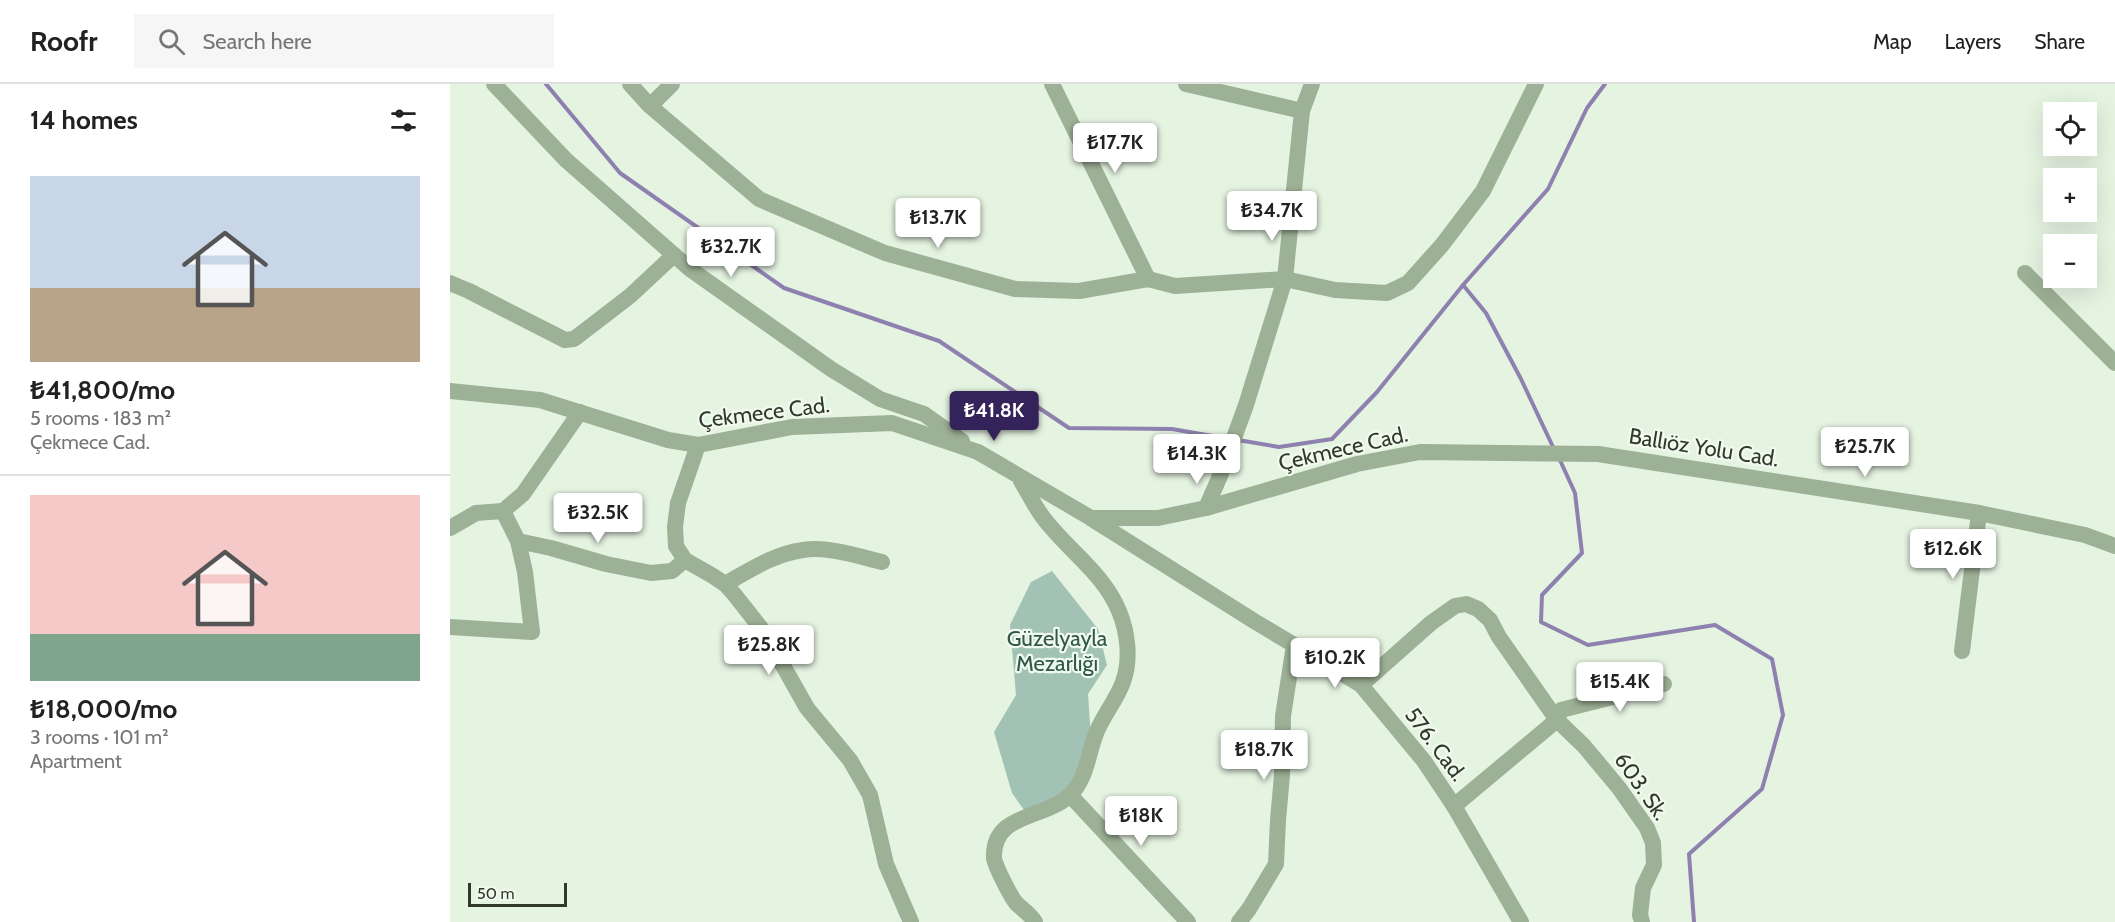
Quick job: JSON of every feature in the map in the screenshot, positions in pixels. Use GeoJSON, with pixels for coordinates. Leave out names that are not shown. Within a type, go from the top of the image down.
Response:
{"type":"FeatureCollection","features":[{"type":"Feature","properties":{"kind":"street"},"geometry":{"type":"LineString","coordinates":[[494,84],[566,160],[674,255],[718,290],[831,369],[880,399],[924,414],[978,452]]}},
{"type":"Feature","properties":{"kind":"street"},"geometry":{"type":"LineString","coordinates":[[630,84],[650,106],[759,199],[885,253],[1015,289],[1079,291],[1148,279],[1175,286],[1285,279],[1335,290],[1368,293],[1387,293],[1408,283],[1442,246],[1483,190],[1536,84]]}},
{"type":"Feature","properties":{"kind":"street"},"geometry":{"type":"LineString","coordinates":[[650,106],[672,84]]}},
{"type":"Feature","properties":{"kind":"street"},"geometry":{"type":"LineString","coordinates":[[1052,84],[1148,279]]}},
{"type":"Feature","properties":{"kind":"street"},"geometry":{"type":"LineString","coordinates":[[1186,84],[1302,111]]}},
{"type":"Feature","properties":{"kind":"street"},"geometry":{"type":"LineString","coordinates":[[1206,508],[1246,405],[1285,279],[1302,111],[1312,84]]}},
{"type":"Feature","properties":{"kind":"street"},"geometry":{"type":"LineString","coordinates":[[450,283],[565,340],[574,339],[630,296],[674,255]]}},
{"type":"Feature","properties":{"kind":"street"},"geometry":{"type":"LineString","coordinates":[[2025,273],[2115,363]]}},
{"type":"Feature","properties":{"kind":"street","name":"Çekmece Cad."},"geometry":{"type":"LineString","coordinates":[[450,391],[540,400],[668,440],[698,445],[792,427],[892,423],[978,452],[1091,518],[1158,518],[1206,508],[1357,464],[1420,452],[1603,454]]}},
{"type":"Feature","properties":{"kind":"street"},"geometry":{"type":"LineString","coordinates":[[450,528],[476,513],[503,511],[523,495],[580,412]]}},
{"type":"Feature","properties":{"kind":"street"},"geometry":{"type":"LineString","coordinates":[[698,445],[678,503],[675,527],[676,546],[685,560],[725,584],[764,632],[807,708],[850,760],[870,795],[886,864],[911,922]]}},
{"type":"Feature","properties":{"kind":"street","name":"Ballıöz Yolu Cad."},"geometry":{"type":"LineString","coordinates":[[1603,454],[1979,513],[2085,535],[2115,546]]}},
{"type":"Feature","properties":{"kind":"street"},"geometry":{"type":"LineString","coordinates":[[1019,478],[1043,517],[1102,582],[1119,611],[1128,650],[1123,682],[1096,732],[1090,757],[1080,782],[1070,795],[1049,809],[1019,819],[1004,829],[997,839],[994,860],[1014,901],[1035,922]]}},
{"type":"Feature","properties":{"kind":"street"},"geometry":{"type":"LineString","coordinates":[[450,627],[532,632],[525,572],[518,541],[503,511]]}},
{"type":"Feature","properties":{"kind":"street"},"geometry":{"type":"LineString","coordinates":[[1962,651],[1979,513]]}},
{"type":"Feature","properties":{"kind":"street","name":"576. Cad."},"geometry":{"type":"LineString","coordinates":[[1091,518],[1361,685],[1424,761],[1454,806],[1521,922]]}},
{"type":"Feature","properties":{"kind":"street"},"geometry":{"type":"LineString","coordinates":[[518,541],[651,573],[672,570],[685,560]]}},
{"type":"Feature","properties":{"kind":"street"},"geometry":{"type":"LineString","coordinates":[[725,584],[766,560],[803,550],[825,551],[882,562]]}},
{"type":"Feature","properties":{"kind":"street","name":"603. Sk."},"geometry":{"type":"LineString","coordinates":[[1361,685],[1431,623],[1455,606],[1466,604],[1478,609],[1490,620],[1499,637],[1557,720],[1584,746],[1619,788],[1647,828],[1653,843],[1654,865],[1643,888],[1640,915],[1642,922]]}},
{"type":"Feature","properties":{"kind":"street"},"geometry":{"type":"LineString","coordinates":[[1239,922],[1276,864],[1283,716],[1294,645]]}},
{"type":"Feature","properties":{"kind":"street"},"geometry":{"type":"LineString","coordinates":[[1454,806],[1557,720],[1560,710],[1664,684]]}},
{"type":"Feature","properties":{"kind":"street"},"geometry":{"type":"LineString","coordinates":[[1070,795],[1188,922]]}},
{"type":"Feature","properties":{"kind":"green space","name":"Güzelyayla Mezarlığı"},"geometry":{"type":"Polygon","coordinates":[[[1052,571],[1098,629],[1107,665],[1088,694],[1091,738],[1074,793],[1024,810],[1012,793],[994,732],[1016,695],[1010,625],[1031,582],[1052,571]]]}},
{"type":"Feature","properties":{"kind":"waterway"},"geometry":{"type":"LineString","coordinates":[[546,84],[620,173],[784,288],[939,341],[1069,428],[1172,429],[1230,439]]}},
{"type":"Feature","properties":{"kind":"waterway"},"geometry":{"type":"LineString","coordinates":[[1238,440],[1279,447],[1332,439],[1377,392],[1463,285],[1548,189],[1587,108],[1605,84]]}},
{"type":"Feature","properties":{"kind":"waterway"},"geometry":{"type":"LineString","coordinates":[[1463,285],[1486,313],[1554,449]]}},
{"type":"Feature","properties":{"kind":"waterway"},"geometry":{"type":"LineString","coordinates":[[1559,458],[1575,493],[1582,553],[1542,595],[1541,622],[1588,645],[1715,625],[1772,659],[1783,715],[1762,789],[1689,854],[1694,922]]}}]}
